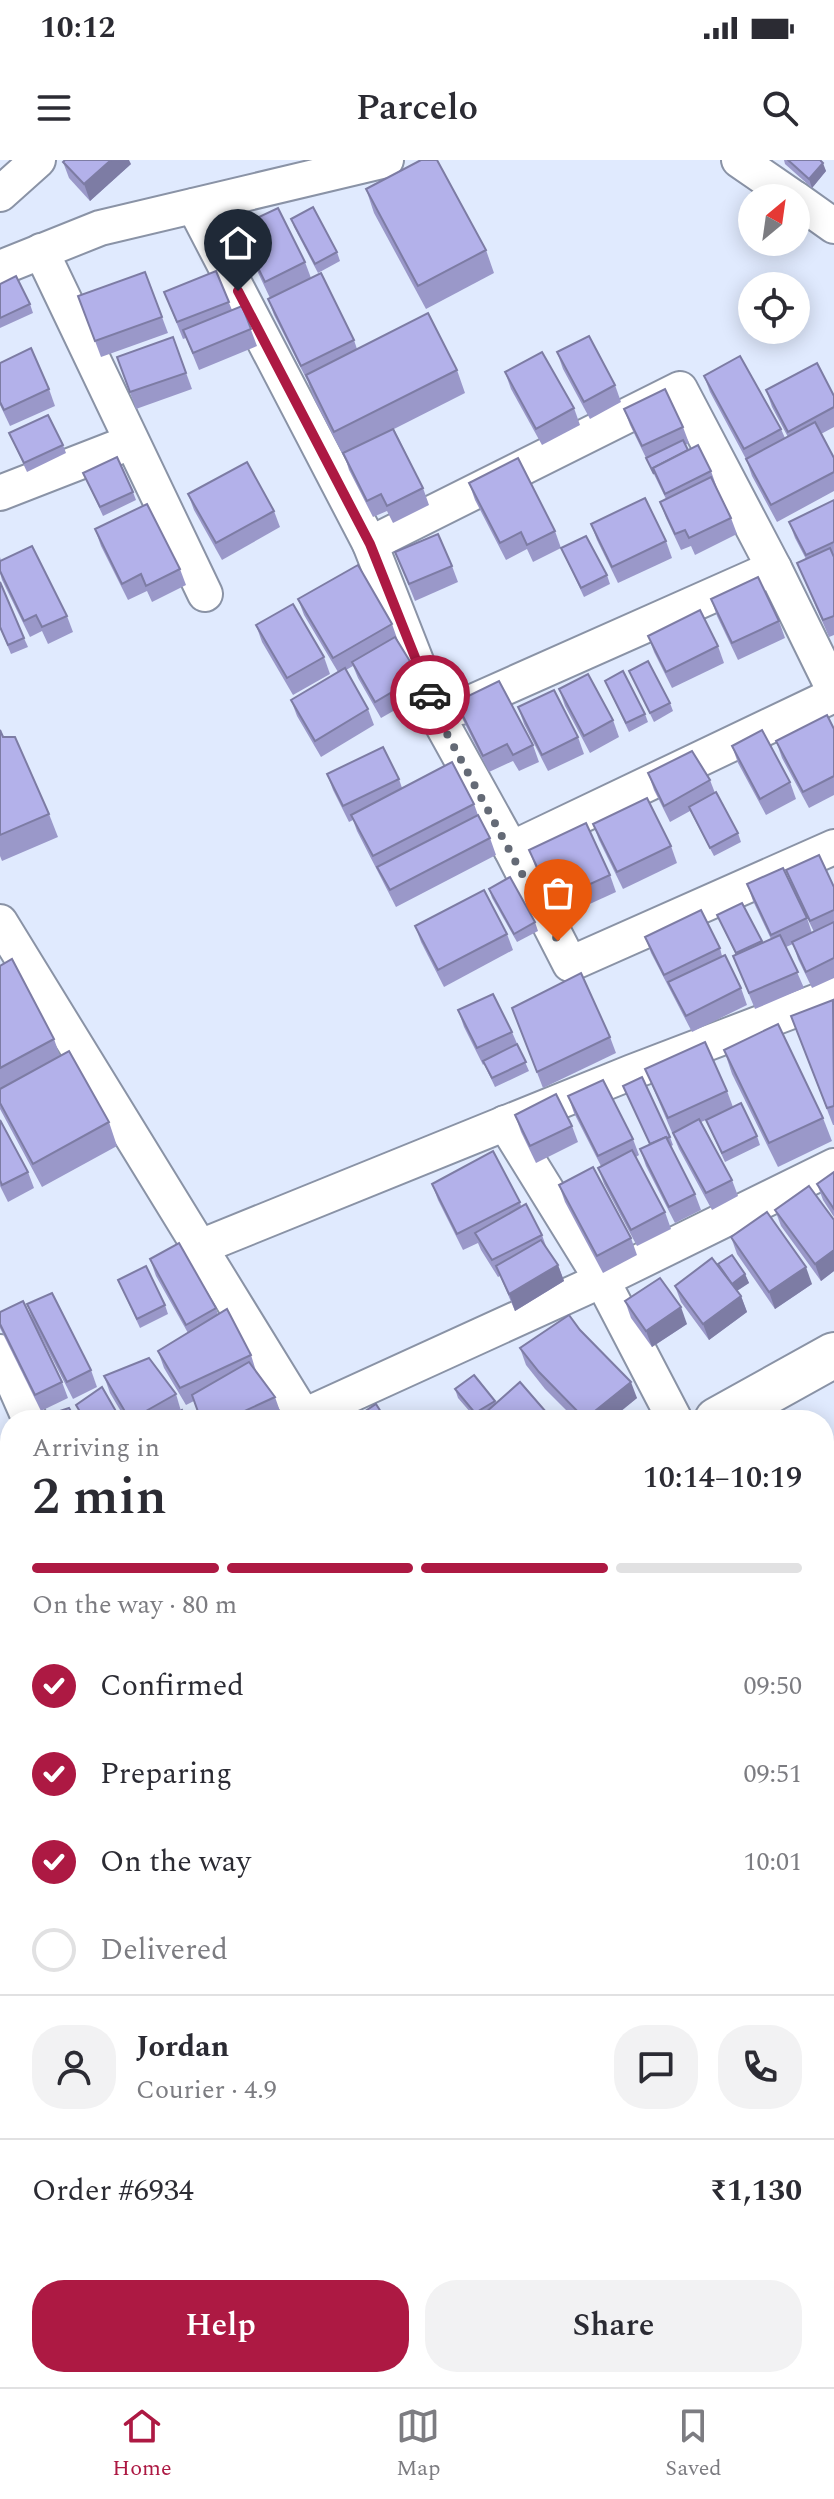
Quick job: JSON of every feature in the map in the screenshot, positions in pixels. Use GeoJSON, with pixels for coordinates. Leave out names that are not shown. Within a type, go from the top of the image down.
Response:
{"type":"FeatureCollection","features":[{"type":"Feature","properties":{"kind":"main road"},"geometry":{"type":"LineString","coordinates":[[735,1410],[834,1355]]}},
{"type":"Feature","properties":{"kind":"street"},"geometry":{"type":"LineString","coordinates":[[0,194],[38,160]]}},
{"type":"Feature","properties":{"kind":"street"},"geometry":{"type":"LineString","coordinates":[[0,268],[100,228],[386,160]]}},
{"type":"Feature","properties":{"kind":"street"},"geometry":{"type":"LineString","coordinates":[[739,160],[773,184]]}},
{"type":"Feature","properties":{"kind":"street"},"geometry":{"type":"LineString","coordinates":[[194,206],[370,544],[438,717],[570,964],[834,847]]}},
{"type":"Feature","properties":{"kind":"street"},"geometry":{"type":"LineString","coordinates":[[810,209],[834,226]]}},
{"type":"Feature","properties":{"kind":"street"},"geometry":{"type":"LineString","coordinates":[[41,251],[205,594]]}},
{"type":"Feature","properties":{"kind":"street"},"geometry":{"type":"LineString","coordinates":[[370,544],[680,389],[774,568],[834,692],[511,849]]}},
{"type":"Feature","properties":{"kind":"street"},"geometry":{"type":"LineString","coordinates":[[0,493],[131,442]]}},
{"type":"Feature","properties":{"kind":"street"},"geometry":{"type":"LineString","coordinates":[[438,717],[774,568]]}},
{"type":"Feature","properties":{"kind":"street"},"geometry":{"type":"LineString","coordinates":[[0,922],[297,1410]]}},
{"type":"Feature","properties":{"kind":"street"},"geometry":{"type":"LineString","coordinates":[[200,1247],[505,1123],[834,995]]}},
{"type":"Feature","properties":{"kind":"street"},"geometry":{"type":"LineString","coordinates":[[505,1123],[602,1280],[670,1410]]}},
{"type":"Feature","properties":{"kind":"street"},"geometry":{"type":"LineString","coordinates":[[321,1410],[602,1280],[834,1166]]}},
{"type":"Feature","properties":{"kind":"street"},"geometry":{"type":"LineString","coordinates":[[0,1352],[26,1410]]}},
{"type":"Feature","properties":{"kind":"building"},"geometry":{"type":"Polygon","coordinates":[[[111,160],[84,184],[63,162],[111,160]]]}},
{"type":"Feature","properties":{"kind":"building"},"geometry":{"type":"Polygon","coordinates":[[[421,160],[437,160],[486,250],[418,286],[366,189],[421,160]]]}},
{"type":"Feature","properties":{"kind":"building"},"geometry":{"type":"Polygon","coordinates":[[[788,160],[820,160],[823,163],[809,179],[788,160]]]}},
{"type":"Feature","properties":{"kind":"building"},"geometry":{"type":"Polygon","coordinates":[[[313,207],[337,252],[315,264],[291,219],[313,207]]]}},
{"type":"Feature","properties":{"kind":"building"},"geometry":{"type":"Polygon","coordinates":[[[278,208],[305,262],[265,282],[238,227],[278,208]]]}},
{"type":"Feature","properties":{"kind":"building"},"geometry":{"type":"Polygon","coordinates":[[[216,271],[229,302],[177,322],[164,292],[216,271]]]}},
{"type":"Feature","properties":{"kind":"building"},"geometry":{"type":"Polygon","coordinates":[[[145,272],[162,317],[95,341],[78,296],[145,272]]]}},
{"type":"Feature","properties":{"kind":"building"},"geometry":{"type":"Polygon","coordinates":[[[321,273],[354,340],[301,366],[268,299],[321,273]]]}},
{"type":"Feature","properties":{"kind":"building"},"geometry":{"type":"Polygon","coordinates":[[[16,276],[30,304],[0,318],[0,284],[16,276]]]}},
{"type":"Feature","properties":{"kind":"building"},"geometry":{"type":"Polygon","coordinates":[[[242,306],[251,329],[193,353],[183,330],[242,306]]]}},
{"type":"Feature","properties":{"kind":"building"},"geometry":{"type":"Polygon","coordinates":[[[428,313],[457,370],[334,432],[306,375],[428,313]]]}},
{"type":"Feature","properties":{"kind":"building"},"geometry":{"type":"Polygon","coordinates":[[[589,336],[615,385],[584,402],[557,352],[589,336]]]}},
{"type":"Feature","properties":{"kind":"building"},"geometry":{"type":"Polygon","coordinates":[[[173,337],[186,373],[130,392],[117,357],[173,337]]]}},
{"type":"Feature","properties":{"kind":"building"},"geometry":{"type":"Polygon","coordinates":[[[31,348],[49,389],[4,410],[0,402],[0,363],[31,348]]]}},
{"type":"Feature","properties":{"kind":"building"},"geometry":{"type":"Polygon","coordinates":[[[542,352],[574,408],[536,429],[505,372],[542,352]]]}},
{"type":"Feature","properties":{"kind":"building"},"geometry":{"type":"Polygon","coordinates":[[[740,356],[781,429],[744,449],[704,376],[740,356]]]}},
{"type":"Feature","properties":{"kind":"building"},"geometry":{"type":"Polygon","coordinates":[[[817,363],[834,396],[834,407],[788,432],[766,390],[817,363]]]}},
{"type":"Feature","properties":{"kind":"building"},"geometry":{"type":"Polygon","coordinates":[[[665,389],[683,427],[642,446],[624,409],[665,389]]]}},
{"type":"Feature","properties":{"kind":"building"},"geometry":{"type":"Polygon","coordinates":[[[48,415],[63,445],[24,463],[9,433],[48,415]]]}},
{"type":"Feature","properties":{"kind":"building"},"geometry":{"type":"Polygon","coordinates":[[[815,422],[834,458],[834,472],[771,505],[746,459],[815,422]]]}},
{"type":"Feature","properties":{"kind":"building"},"geometry":{"type":"Polygon","coordinates":[[[393,429],[423,488],[387,506],[381,494],[367,501],[343,453],[393,429]]]}},
{"type":"Feature","properties":{"kind":"building"},"geometry":{"type":"Polygon","coordinates":[[[683,440],[688,450],[653,468],[654,474],[646,458],[683,440]]]}},
{"type":"Feature","properties":{"kind":"building"},"geometry":{"type":"Polygon","coordinates":[[[698,445],[711,471],[665,494],[653,468],[698,445]]]}},
{"type":"Feature","properties":{"kind":"building"},"geometry":{"type":"Polygon","coordinates":[[[117,457],[133,492],[100,507],[83,473],[117,457]]]}},
{"type":"Feature","properties":{"kind":"building"},"geometry":{"type":"Polygon","coordinates":[[[518,458],[555,531],[527,545],[521,532],[500,543],[469,483],[518,458]]]}},
{"type":"Feature","properties":{"kind":"building"},"geometry":{"type":"Polygon","coordinates":[[[247,462],[274,511],[216,543],[188,494],[247,462]]]}},
{"type":"Feature","properties":{"kind":"building"},"geometry":{"type":"Polygon","coordinates":[[[711,477],[731,518],[689,538],[685,530],[675,534],[660,502],[711,477]]]}},
{"type":"Feature","properties":{"kind":"building"},"geometry":{"type":"Polygon","coordinates":[[[645,498],[666,541],[612,567],[591,524],[645,498]]]}},
{"type":"Feature","properties":{"kind":"building"},"geometry":{"type":"Polygon","coordinates":[[[834,500],[834,542],[806,555],[789,522],[834,500]]]}},
{"type":"Feature","properties":{"kind":"building"},"geometry":{"type":"Polygon","coordinates":[[[147,504],[180,569],[146,586],[141,574],[122,584],[95,529],[147,504]]]}},
{"type":"Feature","properties":{"kind":"building"},"geometry":{"type":"Polygon","coordinates":[[[438,534],[452,566],[409,584],[395,552],[438,534]]]}},
{"type":"Feature","properties":{"kind":"building"},"geometry":{"type":"Polygon","coordinates":[[[586,536],[607,575],[581,588],[561,548],[586,536]]]}},
{"type":"Feature","properties":{"kind":"building"},"geometry":{"type":"Polygon","coordinates":[[[32,546],[67,616],[42,627],[36,615],[24,621],[0,571],[0,561],[32,546]]]}},
{"type":"Feature","properties":{"kind":"building"},"geometry":{"type":"Polygon","coordinates":[[[830,548],[834,557],[834,616],[823,620],[797,563],[830,548]]]}},
{"type":"Feature","properties":{"kind":"building"},"geometry":{"type":"Polygon","coordinates":[[[358,565],[392,624],[333,658],[298,599],[358,565]]]}},
{"type":"Feature","properties":{"kind":"building"},"geometry":{"type":"Polygon","coordinates":[[[758,577],[779,621],[732,643],[711,599],[758,577]]]}},
{"type":"Feature","properties":{"kind":"building"},"geometry":{"type":"Polygon","coordinates":[[[0,582],[24,638],[8,645],[0,627],[0,582]]]}},
{"type":"Feature","properties":{"kind":"building"},"geometry":{"type":"Polygon","coordinates":[[[293,604],[324,657],[287,678],[256,625],[293,604]]]}},
{"type":"Feature","properties":{"kind":"building"},"geometry":{"type":"Polygon","coordinates":[[[700,610],[718,646],[666,672],[648,636],[700,610]]]}},
{"type":"Feature","properties":{"kind":"building"},"geometry":{"type":"Polygon","coordinates":[[[395,637],[419,676],[375,702],[352,662],[395,637]]]}},
{"type":"Feature","properties":{"kind":"building"},"geometry":{"type":"Polygon","coordinates":[[[648,661],[670,703],[650,713],[629,671],[648,661]]]}},
{"type":"Feature","properties":{"kind":"building"},"geometry":{"type":"Polygon","coordinates":[[[345,668],[368,709],[315,741],[291,700],[345,668]]]}},
{"type":"Feature","properties":{"kind":"building"},"geometry":{"type":"Polygon","coordinates":[[[623,671],[645,714],[626,723],[605,681],[623,671]]]}},
{"type":"Feature","properties":{"kind":"building"},"geometry":{"type":"Polygon","coordinates":[[[588,674],[613,720],[584,736],[559,689],[588,674]]]}},
{"type":"Feature","properties":{"kind":"building"},"geometry":{"type":"Polygon","coordinates":[[[499,681],[533,745],[513,755],[507,744],[483,756],[456,702],[499,681]]]}},
{"type":"Feature","properties":{"kind":"building"},"geometry":{"type":"Polygon","coordinates":[[[554,690],[578,737],[542,755],[518,707],[554,690]]]}},
{"type":"Feature","properties":{"kind":"building"},"geometry":{"type":"Polygon","coordinates":[[[827,715],[834,729],[834,776],[803,792],[776,741],[827,715]]]}},
{"type":"Feature","properties":{"kind":"building"},"geometry":{"type":"Polygon","coordinates":[[[0,730],[3,737],[15,737],[49,814],[0,835],[0,730]]]}},
{"type":"Feature","properties":{"kind":"building"},"geometry":{"type":"Polygon","coordinates":[[[762,730],[790,782],[760,799],[732,746],[762,730]]]}},
{"type":"Feature","properties":{"kind":"building"},"geometry":{"type":"Polygon","coordinates":[[[383,747],[399,779],[343,806],[327,774],[383,747]]]}},
{"type":"Feature","properties":{"kind":"building"},"geometry":{"type":"Polygon","coordinates":[[[692,751],[710,780],[664,806],[648,773],[692,751]]]}},
{"type":"Feature","properties":{"kind":"building"},"geometry":{"type":"Polygon","coordinates":[[[452,762],[474,804],[373,856],[351,815],[452,762]]]}},
{"type":"Feature","properties":{"kind":"building"},"geometry":{"type":"Polygon","coordinates":[[[716,792],[738,833],[710,848],[689,807],[716,792]]]}},
{"type":"Feature","properties":{"kind":"building"},"geometry":{"type":"Polygon","coordinates":[[[647,798],[671,846],[617,872],[593,824],[647,798]]]}},
{"type":"Feature","properties":{"kind":"building"},"geometry":{"type":"Polygon","coordinates":[[[478,815],[490,838],[390,890],[377,867],[478,815]]]}},
{"type":"Feature","properties":{"kind":"building"},"geometry":{"type":"Polygon","coordinates":[[[586,823],[610,875],[553,901],[529,850],[586,823]]]}},
{"type":"Feature","properties":{"kind":"building"},"geometry":{"type":"Polygon","coordinates":[[[819,855],[834,887],[834,910],[810,921],[786,870],[819,855]]]}},
{"type":"Feature","properties":{"kind":"building"},"geometry":{"type":"Polygon","coordinates":[[[783,868],[807,918],[771,935],[747,884],[783,868]]]}},
{"type":"Feature","properties":{"kind":"building"},"geometry":{"type":"Polygon","coordinates":[[[510,877],[535,922],[514,934],[489,889],[510,877]]]}},
{"type":"Feature","properties":{"kind":"building"},"geometry":{"type":"Polygon","coordinates":[[[484,890],[507,934],[438,970],[415,926],[484,890]]]}},
{"type":"Feature","properties":{"kind":"building"},"geometry":{"type":"Polygon","coordinates":[[[742,903],[762,941],[736,953],[717,915],[742,903]]]}},
{"type":"Feature","properties":{"kind":"building"},"geometry":{"type":"Polygon","coordinates":[[[701,910],[720,948],[664,975],[645,937],[701,910]]]}},
{"type":"Feature","properties":{"kind":"building"},"geometry":{"type":"Polygon","coordinates":[[[834,922],[834,958],[806,972],[792,942],[834,922]]]}},
{"type":"Feature","properties":{"kind":"building"},"geometry":{"type":"Polygon","coordinates":[[[780,935],[798,972],[749,993],[733,956],[780,935]]]}},
{"type":"Feature","properties":{"kind":"building"},"geometry":{"type":"Polygon","coordinates":[[[725,955],[741,988],[686,1016],[668,982],[725,955]]]}},
{"type":"Feature","properties":{"kind":"building"},"geometry":{"type":"Polygon","coordinates":[[[12,959],[54,1039],[0,1068],[0,966],[12,959]]]}},
{"type":"Feature","properties":{"kind":"building"},"geometry":{"type":"Polygon","coordinates":[[[581,973],[610,1037],[537,1072],[512,1008],[581,973]]]}},
{"type":"Feature","properties":{"kind":"building"},"geometry":{"type":"Polygon","coordinates":[[[493,994],[512,1032],[477,1048],[458,1010],[493,994]]]}},
{"type":"Feature","properties":{"kind":"building"},"geometry":{"type":"Polygon","coordinates":[[[833,1000],[834,1106],[827,1108],[791,1016],[833,1000]]]}},
{"type":"Feature","properties":{"kind":"building"},"geometry":{"type":"Polygon","coordinates":[[[778,1024],[823,1118],[769,1143],[724,1050],[778,1024]]]}},
{"type":"Feature","properties":{"kind":"building"},"geometry":{"type":"Polygon","coordinates":[[[705,1042],[727,1091],[668,1118],[645,1069],[705,1042]]]}},
{"type":"Feature","properties":{"kind":"building"},"geometry":{"type":"Polygon","coordinates":[[[517,1044],[526,1062],[492,1078],[483,1061],[517,1044]]]}},
{"type":"Feature","properties":{"kind":"building"},"geometry":{"type":"Polygon","coordinates":[[[69,1051],[109,1122],[33,1164],[0,1103],[0,1089],[69,1051]]]}},
{"type":"Feature","properties":{"kind":"building"},"geometry":{"type":"Polygon","coordinates":[[[642,1077],[670,1137],[650,1144],[623,1086],[642,1077]]]}},
{"type":"Feature","properties":{"kind":"building"},"geometry":{"type":"Polygon","coordinates":[[[603,1080],[633,1139],[598,1156],[568,1096],[603,1080]]]}},
{"type":"Feature","properties":{"kind":"building"},"geometry":{"type":"Polygon","coordinates":[[[556,1094],[572,1126],[530,1146],[515,1115],[556,1094]]]}},
{"type":"Feature","properties":{"kind":"building"},"geometry":{"type":"Polygon","coordinates":[[[741,1103],[757,1136],[722,1153],[706,1120],[741,1103]]]}},
{"type":"Feature","properties":{"kind":"building"},"geometry":{"type":"Polygon","coordinates":[[[699,1119],[732,1180],[706,1193],[673,1133],[699,1119]]]}},
{"type":"Feature","properties":{"kind":"building"},"geometry":{"type":"Polygon","coordinates":[[[0,1120],[28,1172],[2,1185],[0,1180],[0,1120]]]}},
{"type":"Feature","properties":{"kind":"building"},"geometry":{"type":"Polygon","coordinates":[[[666,1137],[695,1194],[669,1207],[640,1149],[666,1137]]]}},
{"type":"Feature","properties":{"kind":"building"},"geometry":{"type":"Polygon","coordinates":[[[632,1150],[665,1212],[631,1230],[598,1168],[632,1150]]]}},
{"type":"Feature","properties":{"kind":"building"},"geometry":{"type":"Polygon","coordinates":[[[493,1151],[520,1202],[457,1234],[432,1184],[493,1151]]]}},
{"type":"Feature","properties":{"kind":"building"},"geometry":{"type":"Polygon","coordinates":[[[593,1167],[631,1238],[597,1256],[559,1185],[593,1167]]]}},
{"type":"Feature","properties":{"kind":"building"},"geometry":{"type":"Polygon","coordinates":[[[834,1172],[834,1209],[817,1184],[834,1172]]]}},
{"type":"Feature","properties":{"kind":"building"},"geometry":{"type":"Polygon","coordinates":[[[809,1186],[834,1220],[834,1250],[815,1264],[775,1210],[809,1186]]]}},
{"type":"Feature","properties":{"kind":"building"},"geometry":{"type":"Polygon","coordinates":[[[526,1204],[542,1235],[492,1260],[475,1233],[526,1204]]]}},
{"type":"Feature","properties":{"kind":"building"},"geometry":{"type":"Polygon","coordinates":[[[767,1212],[806,1267],[769,1292],[731,1237],[767,1212]]]}},
{"type":"Feature","properties":{"kind":"building"},"geometry":{"type":"Polygon","coordinates":[[[541,1240],[558,1265],[509,1294],[496,1266],[541,1240]]]}},
{"type":"Feature","properties":{"kind":"building"},"geometry":{"type":"Polygon","coordinates":[[[179,1243],[216,1308],[186,1325],[150,1259],[179,1243]]]}},
{"type":"Feature","properties":{"kind":"building"},"geometry":{"type":"Polygon","coordinates":[[[732,1255],[745,1274],[732,1284],[718,1264],[732,1255]]]}},
{"type":"Feature","properties":{"kind":"building"},"geometry":{"type":"Polygon","coordinates":[[[712,1258],[741,1296],[703,1324],[675,1286],[712,1258]]]}},
{"type":"Feature","properties":{"kind":"building"},"geometry":{"type":"Polygon","coordinates":[[[146,1266],[165,1305],[137,1319],[118,1280],[146,1266]]]}},
{"type":"Feature","properties":{"kind":"building"},"geometry":{"type":"Polygon","coordinates":[[[660,1278],[681,1307],[646,1331],[625,1301],[660,1278]]]}},
{"type":"Feature","properties":{"kind":"building"},"geometry":{"type":"Polygon","coordinates":[[[52,1293],[91,1370],[67,1382],[27,1304],[52,1293]]]}},
{"type":"Feature","properties":{"kind":"building"},"geometry":{"type":"Polygon","coordinates":[[[23,1301],[62,1382],[35,1395],[0,1324],[0,1312],[23,1301]]]}},
{"type":"Feature","properties":{"kind":"building"},"geometry":{"type":"Polygon","coordinates":[[[227,1309],[251,1355],[180,1388],[158,1351],[227,1309]]]}},
{"type":"Feature","properties":{"kind":"building"},"geometry":{"type":"Polygon","coordinates":[[[569,1315],[631,1382],[596,1410],[576,1410],[520,1348],[569,1315]]]}},
{"type":"Feature","properties":{"kind":"building"},"geometry":{"type":"Polygon","coordinates":[[[149,1358],[176,1394],[148,1410],[124,1410],[104,1376],[149,1358]]]}},
{"type":"Feature","properties":{"kind":"building"},"geometry":{"type":"Polygon","coordinates":[[[249,1362],[275,1397],[247,1410],[197,1410],[192,1395],[249,1362]]]}},
{"type":"Feature","properties":{"kind":"building"},"geometry":{"type":"Polygon","coordinates":[[[474,1375],[495,1401],[480,1410],[472,1410],[455,1389],[474,1375]]]}},
{"type":"Feature","properties":{"kind":"building"},"geometry":{"type":"Polygon","coordinates":[[[520,1382],[544,1410],[488,1410],[520,1382]]]}},
{"type":"Feature","properties":{"kind":"building"},"geometry":{"type":"Polygon","coordinates":[[[102,1387],[115,1410],[79,1410],[76,1405],[102,1387]]]}},
{"type":"Feature","properties":{"kind":"way so far"},"geometry":{"type":"LineString","coordinates":[[430,695],[438,717],[558,941]]}},
{"type":"Feature","properties":{"kind":"route"},"geometry":{"type":"LineString","coordinates":[[238,291],[370,544],[430,695]]}}]}
